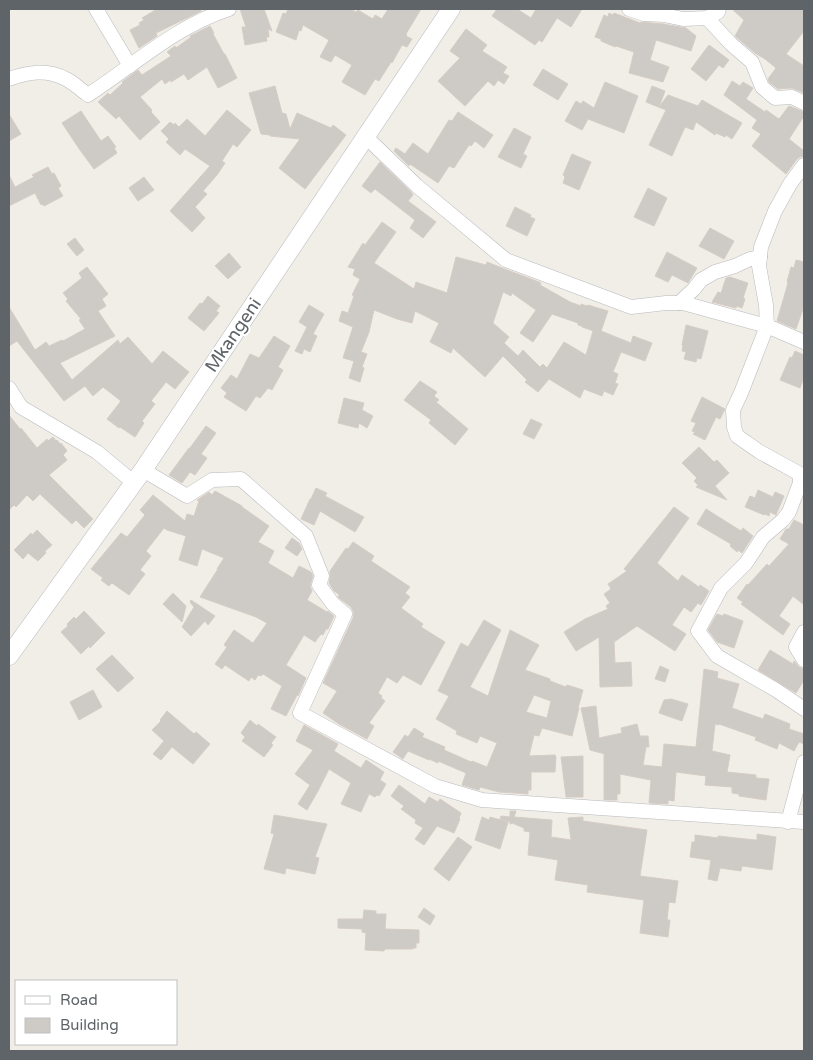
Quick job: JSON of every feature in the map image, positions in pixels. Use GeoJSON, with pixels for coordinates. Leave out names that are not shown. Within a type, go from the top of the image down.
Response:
{"type":"FeatureCollection","features":[{"type":"Feature","properties":{"kind":"street"},"geometry":{"type":"LineString","coordinates":[[96,9],[130,66]]}},
{"type":"Feature","properties":{"kind":"street"},"geometry":{"type":"LineString","coordinates":[[9,78],[28,73],[52,73],[67,79],[88,95],[185,28],[229,9]]}},
{"type":"Feature","properties":{"kind":"street","name":"Mkangeni"},"geometry":{"type":"LineString","coordinates":[[9,656],[138,476],[451,9]]}},
{"type":"Feature","properties":{"kind":"street"},"geometry":{"type":"LineString","coordinates":[[629,9],[644,14],[664,15],[683,19],[707,18],[718,12],[718,9]]}},
{"type":"Feature","properties":{"kind":"street"},"geometry":{"type":"LineString","coordinates":[[707,18],[731,44],[752,62],[762,88],[775,98],[792,97],[804,103]]}},
{"type":"Feature","properties":{"kind":"street"},"geometry":{"type":"LineString","coordinates":[[366,137],[417,186],[506,260],[631,307],[683,303],[767,326],[804,342]]}},
{"type":"Feature","properties":{"kind":"street"},"geometry":{"type":"LineString","coordinates":[[804,164],[775,211],[761,247],[759,266],[766,305],[767,326],[733,410],[734,427],[737,436],[760,452],[802,474],[800,483],[789,512],[783,520],[762,537],[746,563],[721,588],[698,631],[718,656],[804,709]]}},
{"type":"Feature","properties":{"kind":"street"},"geometry":{"type":"LineString","coordinates":[[679,303],[702,280],[715,272],[760,257]]}},
{"type":"Feature","properties":{"kind":"street"},"geometry":{"type":"LineString","coordinates":[[9,388],[22,407],[138,476],[187,496],[212,480],[241,479],[306,536],[322,576],[319,585],[333,604],[345,614],[300,713],[435,786],[482,800],[804,822]]}},
{"type":"Feature","properties":{"kind":"street"},"geometry":{"type":"LineString","coordinates":[[804,632],[796,646],[804,660]]}},
{"type":"Feature","properties":{"kind":"street"},"geometry":{"type":"LineString","coordinates":[[788,822],[804,762]]}},
{"type":"Feature","properties":{"kind":"building"},"geometry":{"type":"Polygon","coordinates":[[[157,9],[200,9],[201,11],[156,33],[157,36],[139,48],[130,30],[140,25],[139,23],[144,20],[142,18],[157,9]]]}},
{"type":"Feature","properties":{"kind":"building"},"geometry":{"type":"Polygon","coordinates":[[[240,9],[264,9],[272,31],[268,29],[269,37],[266,37],[267,41],[245,45],[242,27],[246,27],[240,9]]]}},
{"type":"Feature","properties":{"kind":"building"},"geometry":{"type":"Polygon","coordinates":[[[288,9],[350,9],[356,12],[358,10],[373,19],[375,15],[382,19],[388,9],[421,9],[406,34],[406,36],[412,39],[407,47],[402,45],[379,81],[375,79],[365,95],[342,82],[352,65],[335,55],[331,62],[320,57],[329,40],[303,25],[301,31],[299,30],[296,40],[276,32],[283,13],[286,14],[288,9]]]}},
{"type":"Feature","properties":{"kind":"building"},"geometry":{"type":"Polygon","coordinates":[[[497,9],[517,9],[531,18],[536,9],[582,9],[571,27],[557,18],[542,42],[539,40],[535,45],[492,16],[497,9]]]}},
{"type":"Feature","properties":{"kind":"building"},"geometry":{"type":"Polygon","coordinates":[[[732,9],[804,9],[804,31],[786,54],[804,66],[804,93],[792,88],[778,89],[769,82],[768,79],[776,68],[735,36],[744,20],[732,9]]]}},
{"type":"Feature","properties":{"kind":"building"},"geometry":{"type":"Polygon","coordinates":[[[609,13],[613,15],[614,13],[640,23],[686,28],[696,36],[691,51],[656,40],[650,60],[669,67],[663,82],[629,73],[634,52],[615,47],[595,37],[604,15],[608,17],[609,13]]]}},
{"type":"Feature","properties":{"kind":"building"},"geometry":{"type":"Polygon","coordinates":[[[210,26],[237,78],[218,88],[207,67],[188,80],[184,74],[165,84],[162,79],[140,97],[160,122],[140,140],[119,116],[116,119],[98,102],[108,93],[110,95],[122,82],[138,70],[142,75],[171,56],[167,52],[175,46],[176,48],[190,36],[210,26]]]}},
{"type":"Feature","properties":{"kind":"building"},"geometry":{"type":"Polygon","coordinates":[[[466,29],[487,45],[482,51],[507,67],[503,73],[509,76],[504,84],[498,80],[494,86],[488,81],[465,106],[438,81],[460,58],[450,51],[466,29]]]}},
{"type":"Feature","properties":{"kind":"building"},"geometry":{"type":"Polygon","coordinates":[[[709,45],[729,60],[723,68],[719,65],[706,81],[691,69],[709,45]]]}},
{"type":"Feature","properties":{"kind":"building"},"geometry":{"type":"Polygon","coordinates":[[[543,69],[568,84],[558,100],[533,85],[543,69]]]}},
{"type":"Feature","properties":{"kind":"building"},"geometry":{"type":"Polygon","coordinates":[[[732,81],[740,86],[743,82],[753,88],[746,99],[779,119],[789,106],[804,112],[804,116],[789,139],[804,151],[804,156],[797,159],[786,174],[752,146],[761,134],[752,128],[757,120],[724,95],[732,81]]]}},
{"type":"Feature","properties":{"kind":"building"},"geometry":{"type":"Polygon","coordinates":[[[605,82],[638,96],[624,133],[588,119],[582,130],[565,121],[576,101],[581,104],[583,101],[594,108],[605,82]]]}},
{"type":"Feature","properties":{"kind":"building"},"geometry":{"type":"Polygon","coordinates":[[[275,86],[282,113],[286,114],[290,129],[297,113],[331,128],[333,125],[346,135],[305,189],[279,168],[300,139],[261,134],[249,93],[275,86]]]}},
{"type":"Feature","properties":{"kind":"building"},"geometry":{"type":"Polygon","coordinates":[[[652,86],[665,91],[659,107],[668,95],[698,106],[702,100],[742,123],[732,139],[726,135],[725,137],[716,133],[715,135],[696,122],[693,130],[685,127],[672,156],[649,145],[666,110],[646,102],[652,86]]]}},
{"type":"Feature","properties":{"kind":"building"},"geometry":{"type":"Polygon","coordinates":[[[227,110],[251,130],[237,147],[233,144],[222,161],[225,163],[203,191],[207,194],[195,207],[205,218],[192,232],[170,211],[210,166],[185,149],[180,155],[166,142],[169,139],[161,131],[170,122],[174,125],[175,123],[179,127],[187,119],[205,136],[227,110]]]}},
{"type":"Feature","properties":{"kind":"building"},"geometry":{"type":"Polygon","coordinates":[[[81,111],[101,141],[108,136],[116,147],[114,148],[117,153],[94,169],[62,123],[81,111]]]}},
{"type":"Feature","properties":{"kind":"building"},"geometry":{"type":"Polygon","coordinates":[[[458,112],[493,135],[484,148],[475,141],[471,146],[469,145],[454,168],[449,166],[438,183],[410,164],[409,166],[394,151],[396,148],[405,154],[413,143],[428,154],[449,120],[452,121],[458,112]]]}},
{"type":"Feature","properties":{"kind":"building"},"geometry":{"type":"Polygon","coordinates":[[[9,114],[21,134],[9,141],[9,114]]]}},
{"type":"Feature","properties":{"kind":"building"},"geometry":{"type":"Polygon","coordinates":[[[514,128],[531,137],[523,154],[527,156],[521,168],[498,157],[514,128]]]}},
{"type":"Feature","properties":{"kind":"building"},"geometry":{"type":"Polygon","coordinates":[[[572,154],[591,162],[579,190],[563,183],[565,177],[563,175],[572,154]]]}},
{"type":"Feature","properties":{"kind":"building"},"geometry":{"type":"Polygon","coordinates":[[[380,162],[412,193],[413,195],[408,201],[436,222],[423,238],[410,228],[415,220],[375,189],[371,193],[362,186],[380,162]]]}},
{"type":"Feature","properties":{"kind":"building"},"geometry":{"type":"Polygon","coordinates":[[[48,167],[52,174],[54,173],[61,186],[58,188],[63,196],[44,206],[41,205],[35,193],[9,206],[9,175],[15,187],[48,167]]]}},
{"type":"Feature","properties":{"kind":"building"},"geometry":{"type":"Polygon","coordinates":[[[144,177],[154,190],[138,201],[129,188],[144,177]]]}},
{"type":"Feature","properties":{"kind":"building"},"geometry":{"type":"Polygon","coordinates":[[[648,188],[667,198],[654,226],[634,217],[648,188]]]}},
{"type":"Feature","properties":{"kind":"building"},"geometry":{"type":"Polygon","coordinates":[[[515,207],[535,219],[527,236],[506,226],[515,207]]]}},
{"type":"Feature","properties":{"kind":"building"},"geometry":{"type":"Polygon","coordinates":[[[382,222],[396,232],[374,263],[414,289],[416,282],[447,293],[456,257],[486,265],[487,262],[539,282],[541,283],[540,285],[570,302],[608,311],[601,331],[631,343],[633,336],[652,343],[645,361],[621,352],[613,372],[618,374],[615,383],[618,384],[613,395],[604,391],[602,396],[584,389],[580,398],[549,379],[538,392],[525,382],[527,380],[503,356],[485,377],[453,348],[451,353],[430,342],[439,323],[415,311],[412,323],[374,310],[369,332],[361,352],[367,354],[362,367],[364,368],[360,382],[349,378],[354,361],[343,358],[353,327],[339,321],[342,311],[348,313],[354,296],[352,295],[360,279],[353,275],[355,269],[348,267],[363,243],[365,245],[382,222]],[[503,292],[493,323],[509,337],[504,343],[518,356],[523,350],[540,367],[543,364],[547,368],[564,342],[586,355],[593,331],[578,325],[578,323],[552,314],[533,342],[520,333],[536,310],[512,293],[511,296],[503,292]]]}},
{"type":"Feature","properties":{"kind":"building"},"geometry":{"type":"Polygon","coordinates":[[[710,228],[734,241],[724,259],[699,246],[710,228]]]}},
{"type":"Feature","properties":{"kind":"building"},"geometry":{"type":"Polygon","coordinates":[[[75,238],[84,250],[77,256],[67,244],[75,238]]]}},
{"type":"Feature","properties":{"kind":"building"},"geometry":{"type":"Polygon","coordinates":[[[667,252],[697,268],[688,283],[672,275],[668,282],[655,276],[667,252]]]}},
{"type":"Feature","properties":{"kind":"building"},"geometry":{"type":"Polygon","coordinates":[[[229,253],[241,267],[228,279],[215,266],[229,253]]]}},
{"type":"Feature","properties":{"kind":"building"},"geometry":{"type":"Polygon","coordinates":[[[796,260],[804,262],[804,306],[796,329],[777,321],[791,267],[794,268],[796,260]]]}},
{"type":"Feature","properties":{"kind":"building"},"geometry":{"type":"Polygon","coordinates":[[[87,267],[108,294],[102,299],[106,306],[98,311],[115,336],[60,363],[72,380],[118,340],[120,344],[128,337],[152,364],[163,351],[189,372],[175,389],[166,382],[151,401],[155,404],[142,421],[144,423],[135,437],[107,419],[121,401],[103,387],[93,396],[85,386],[64,401],[17,341],[9,346],[9,307],[35,350],[46,342],[49,346],[85,329],[79,320],[81,319],[66,301],[68,299],[63,293],[82,278],[79,273],[87,267]]]}},
{"type":"Feature","properties":{"kind":"building"},"geometry":{"type":"Polygon","coordinates":[[[730,277],[748,283],[742,308],[712,302],[718,292],[721,293],[726,278],[730,277]]]}},
{"type":"Feature","properties":{"kind":"building"},"geometry":{"type":"Polygon","coordinates":[[[208,296],[220,306],[216,311],[219,313],[204,331],[188,318],[208,296]]]}},
{"type":"Feature","properties":{"kind":"building"},"geometry":{"type":"Polygon","coordinates":[[[309,305],[324,314],[313,334],[317,336],[310,352],[304,349],[302,354],[295,351],[307,327],[299,322],[309,305]]]}},
{"type":"Feature","properties":{"kind":"building"},"geometry":{"type":"Polygon","coordinates":[[[686,325],[708,331],[701,359],[697,358],[696,362],[684,359],[686,352],[682,351],[682,345],[686,325]]]}},
{"type":"Feature","properties":{"kind":"building"},"geometry":{"type":"Polygon","coordinates":[[[274,336],[290,346],[278,367],[283,370],[272,390],[268,388],[260,398],[256,396],[246,411],[224,397],[227,393],[221,388],[231,375],[237,379],[250,354],[259,358],[274,336]]]}},
{"type":"Feature","properties":{"kind":"building"},"geometry":{"type":"Polygon","coordinates":[[[795,351],[804,355],[804,377],[800,388],[780,380],[790,357],[792,358],[795,351]]]}},
{"type":"Feature","properties":{"kind":"building"},"geometry":{"type":"Polygon","coordinates":[[[420,381],[437,392],[434,396],[439,400],[436,402],[468,429],[455,445],[429,423],[431,420],[404,400],[420,381]]]}},
{"type":"Feature","properties":{"kind":"building"},"geometry":{"type":"Polygon","coordinates":[[[702,397],[725,409],[720,419],[716,417],[705,440],[693,434],[695,432],[692,431],[696,423],[691,421],[702,397]]]}},
{"type":"Feature","properties":{"kind":"building"},"geometry":{"type":"Polygon","coordinates":[[[344,398],[364,403],[362,410],[373,416],[367,428],[359,423],[358,428],[338,423],[344,398]]]}},
{"type":"Feature","properties":{"kind":"building"},"geometry":{"type":"Polygon","coordinates":[[[9,415],[37,448],[47,439],[48,441],[53,437],[67,451],[63,455],[67,460],[49,475],[93,519],[84,528],[76,520],[72,524],[40,494],[33,501],[27,495],[16,507],[14,505],[9,510],[9,415]]]}},
{"type":"Feature","properties":{"kind":"building"},"geometry":{"type":"Polygon","coordinates":[[[531,419],[542,424],[534,439],[523,434],[531,419]]]}},
{"type":"Feature","properties":{"kind":"building"},"geometry":{"type":"Polygon","coordinates":[[[206,426],[216,433],[201,454],[207,458],[195,475],[190,472],[182,483],[169,475],[206,426]]]}},
{"type":"Feature","properties":{"kind":"building"},"geometry":{"type":"Polygon","coordinates":[[[699,447],[714,462],[717,460],[729,473],[715,486],[727,500],[696,487],[698,485],[694,481],[697,478],[682,463],[699,447]]]}},
{"type":"Feature","properties":{"kind":"building"},"geometry":{"type":"Polygon","coordinates":[[[316,488],[327,493],[325,496],[364,517],[355,532],[320,511],[314,525],[301,519],[316,488]]]}},
{"type":"Feature","properties":{"kind":"building"},"geometry":{"type":"Polygon","coordinates":[[[758,490],[773,497],[775,492],[784,496],[776,515],[770,512],[769,516],[764,515],[745,507],[750,496],[755,498],[758,490]]]}},
{"type":"Feature","properties":{"kind":"building"},"geometry":{"type":"Polygon","coordinates":[[[215,491],[242,506],[269,526],[258,542],[274,551],[268,563],[293,578],[299,566],[311,572],[313,576],[310,586],[312,591],[307,600],[334,616],[328,629],[315,642],[304,635],[286,665],[306,678],[286,716],[271,709],[282,686],[263,674],[261,676],[258,675],[255,680],[251,677],[249,681],[225,665],[222,669],[215,664],[227,647],[224,645],[234,630],[253,643],[267,623],[256,617],[200,597],[224,558],[202,549],[197,566],[179,560],[186,536],[164,528],[146,551],[151,556],[140,570],[145,574],[129,595],[112,583],[109,586],[101,580],[103,578],[91,569],[121,533],[127,537],[145,515],[140,510],[153,495],[185,521],[187,514],[194,516],[199,501],[197,500],[209,492],[212,495],[215,491]]]}},
{"type":"Feature","properties":{"kind":"building"},"geometry":{"type":"Polygon","coordinates":[[[674,507],[689,518],[657,563],[678,581],[682,575],[699,587],[700,585],[709,591],[701,605],[698,603],[691,612],[684,607],[672,625],[686,634],[675,651],[637,626],[614,642],[615,663],[631,662],[632,686],[600,687],[599,637],[576,651],[564,632],[585,619],[608,609],[606,606],[610,603],[604,594],[611,589],[608,584],[627,571],[624,569],[674,507]]]}},
{"type":"Feature","properties":{"kind":"building"},"geometry":{"type":"Polygon","coordinates":[[[706,509],[741,531],[743,528],[753,536],[742,553],[738,550],[737,552],[730,546],[731,544],[697,524],[706,509]]]}},
{"type":"Feature","properties":{"kind":"building"},"geometry":{"type":"Polygon","coordinates":[[[794,520],[804,525],[804,605],[793,596],[779,616],[790,624],[783,635],[741,604],[743,602],[737,598],[747,584],[767,564],[769,566],[789,544],[780,539],[794,520]]]}},
{"type":"Feature","properties":{"kind":"building"},"geometry":{"type":"Polygon","coordinates":[[[37,530],[52,545],[38,561],[28,553],[23,559],[14,550],[31,533],[32,535],[37,530]]]}},
{"type":"Feature","properties":{"kind":"building"},"geometry":{"type":"Polygon","coordinates":[[[292,538],[299,543],[302,549],[297,556],[285,548],[292,538]]]}},
{"type":"Feature","properties":{"kind":"building"},"geometry":{"type":"Polygon","coordinates":[[[353,542],[374,556],[371,561],[410,587],[405,593],[410,597],[401,608],[423,624],[421,627],[445,642],[421,685],[403,675],[397,683],[387,677],[378,693],[385,701],[369,723],[374,726],[367,739],[323,713],[337,691],[323,683],[354,613],[351,607],[339,598],[338,596],[340,595],[334,591],[329,583],[330,571],[346,548],[348,549],[353,542]]]}},
{"type":"Feature","properties":{"kind":"building"},"geometry":{"type":"Polygon","coordinates":[[[173,593],[186,606],[182,622],[163,604],[173,593]]]}},
{"type":"Feature","properties":{"kind":"building"},"geometry":{"type":"Polygon","coordinates":[[[191,600],[215,616],[208,625],[205,621],[191,636],[182,627],[194,607],[190,602],[191,600]]]}},
{"type":"Feature","properties":{"kind":"building"},"geometry":{"type":"Polygon","coordinates":[[[84,611],[105,633],[81,654],[61,632],[74,617],[76,619],[84,611]]]}},
{"type":"Feature","properties":{"kind":"building"},"geometry":{"type":"Polygon","coordinates":[[[717,614],[723,616],[724,614],[743,621],[734,648],[717,642],[708,630],[717,614]]]}},
{"type":"Feature","properties":{"kind":"building"},"geometry":{"type":"Polygon","coordinates":[[[484,620],[501,630],[470,687],[488,696],[510,630],[539,645],[525,670],[566,687],[567,685],[583,690],[572,736],[542,728],[539,736],[534,735],[529,756],[555,755],[555,772],[531,772],[531,790],[528,790],[528,794],[499,792],[480,787],[479,790],[462,785],[466,773],[408,751],[403,759],[393,752],[405,735],[408,737],[414,728],[424,734],[422,737],[445,747],[444,750],[487,767],[497,743],[480,736],[477,743],[456,734],[457,731],[436,719],[449,696],[438,691],[461,643],[468,647],[484,620]],[[534,695],[526,712],[547,718],[551,701],[534,695]]]}},
{"type":"Feature","properties":{"kind":"building"},"geometry":{"type":"Polygon","coordinates":[[[770,650],[793,664],[794,661],[799,667],[804,669],[804,680],[796,693],[758,670],[770,650]]]}},
{"type":"Feature","properties":{"kind":"building"},"geometry":{"type":"Polygon","coordinates":[[[112,655],[134,678],[118,692],[96,669],[112,655]]]}},
{"type":"Feature","properties":{"kind":"building"},"geometry":{"type":"Polygon","coordinates":[[[660,666],[669,670],[665,682],[655,679],[660,666]]]}},
{"type":"Feature","properties":{"kind":"building"},"geometry":{"type":"Polygon","coordinates":[[[704,669],[718,672],[717,678],[739,684],[732,708],[763,719],[765,714],[790,724],[789,729],[804,734],[804,744],[799,742],[794,751],[779,743],[777,749],[755,740],[756,737],[715,724],[712,751],[730,755],[727,772],[756,775],[756,778],[769,779],[766,800],[739,796],[739,794],[732,793],[732,787],[705,785],[706,776],[676,772],[674,801],[668,800],[668,804],[649,803],[651,780],[620,774],[620,794],[617,794],[617,800],[604,800],[605,754],[590,750],[581,708],[596,706],[599,738],[622,733],[621,728],[637,724],[640,736],[648,736],[649,747],[646,747],[643,765],[662,767],[664,744],[696,747],[704,669]]]}},
{"type":"Feature","properties":{"kind":"building"},"geometry":{"type":"Polygon","coordinates":[[[93,690],[102,707],[79,720],[70,702],[93,690]]]}},
{"type":"Feature","properties":{"kind":"building"},"geometry":{"type":"Polygon","coordinates":[[[671,699],[688,704],[682,721],[659,713],[664,700],[671,699]]]}},
{"type":"Feature","properties":{"kind":"building"},"geometry":{"type":"Polygon","coordinates":[[[167,711],[194,734],[196,732],[210,744],[193,764],[172,747],[161,760],[153,754],[164,741],[152,730],[167,711]]]}},
{"type":"Feature","properties":{"kind":"building"},"geometry":{"type":"Polygon","coordinates":[[[250,720],[276,737],[271,743],[273,745],[264,757],[242,741],[245,737],[241,733],[250,720]]]}},
{"type":"Feature","properties":{"kind":"building"},"geometry":{"type":"Polygon","coordinates":[[[304,725],[338,744],[334,751],[361,768],[366,760],[384,772],[380,780],[386,784],[379,796],[375,797],[369,794],[361,812],[341,804],[351,783],[329,769],[307,810],[298,804],[310,785],[295,774],[313,750],[296,741],[304,725]]]}},
{"type":"Feature","properties":{"kind":"building"},"geometry":{"type":"Polygon","coordinates":[[[583,756],[583,797],[566,797],[561,757],[583,756]]]}},
{"type":"Feature","properties":{"kind":"building"},"geometry":{"type":"Polygon","coordinates":[[[399,785],[425,804],[429,797],[438,802],[440,799],[461,813],[454,833],[437,826],[424,845],[415,839],[423,828],[401,809],[404,806],[391,796],[399,785]]]}},
{"type":"Feature","properties":{"kind":"building"},"geometry":{"type":"Polygon","coordinates":[[[510,811],[516,811],[514,817],[552,820],[551,837],[571,840],[568,818],[583,817],[583,821],[647,830],[640,876],[678,881],[675,903],[669,902],[667,920],[670,920],[668,937],[640,933],[644,900],[587,892],[588,885],[555,880],[558,860],[528,855],[530,832],[500,819],[501,816],[510,817],[510,811]]]}},
{"type":"Feature","properties":{"kind":"building"},"geometry":{"type":"Polygon","coordinates":[[[274,815],[327,824],[315,857],[319,858],[315,874],[286,868],[285,874],[264,869],[274,834],[271,833],[274,815]]]}},
{"type":"Feature","properties":{"kind":"building"},"geometry":{"type":"Polygon","coordinates":[[[482,817],[489,820],[490,817],[508,822],[500,849],[475,840],[482,817]]]}},
{"type":"Feature","properties":{"kind":"building"},"geometry":{"type":"Polygon","coordinates":[[[757,834],[776,837],[772,870],[742,866],[741,871],[720,868],[717,881],[708,879],[711,860],[690,857],[692,842],[695,842],[695,835],[757,840],[757,834]]]}},
{"type":"Feature","properties":{"kind":"building"},"geometry":{"type":"Polygon","coordinates":[[[458,837],[472,847],[449,881],[434,869],[458,837]]]}},
{"type":"Feature","properties":{"kind":"building"},"geometry":{"type":"Polygon","coordinates":[[[424,908],[435,916],[430,925],[418,917],[424,908]]]}},
{"type":"Feature","properties":{"kind":"building"},"geometry":{"type":"Polygon","coordinates":[[[364,910],[376,911],[376,914],[386,914],[385,929],[419,930],[419,943],[416,943],[416,948],[385,949],[384,951],[365,950],[366,933],[362,932],[362,929],[338,928],[338,919],[363,919],[364,910]]]}}]}
